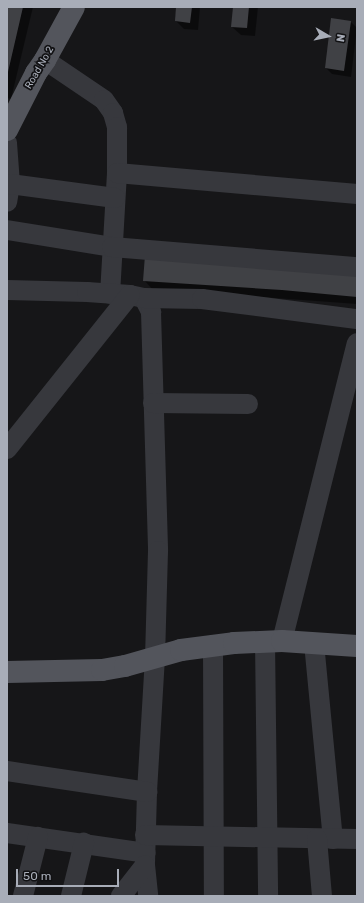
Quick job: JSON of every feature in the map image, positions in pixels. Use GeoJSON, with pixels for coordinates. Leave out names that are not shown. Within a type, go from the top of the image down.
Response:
{"type":"FeatureCollection","features":[{"type":"Feature","properties":{"kind":"main road","name":"Road No 2"},"geometry":{"type":"LineString","coordinates":[[7,130],[36,73],[46,60],[74,7]]}},
{"type":"Feature","properties":{"kind":"main road"},"geometry":{"type":"LineString","coordinates":[[7,672],[102,670],[213,645],[273,641],[357,646]]}},
{"type":"Feature","properties":{"kind":"street"},"geometry":{"type":"LineString","coordinates":[[46,60],[104,100],[114,113],[117,127],[117,173],[110,294]]}},
{"type":"Feature","properties":{"kind":"street"},"geometry":{"type":"LineString","coordinates":[[7,144],[8,193],[115,198]]}},
{"type":"Feature","properties":{"kind":"street"},"geometry":{"type":"LineString","coordinates":[[117,173],[357,194]]}},
{"type":"Feature","properties":{"kind":"street"},"geometry":{"type":"LineString","coordinates":[[7,230],[112,247],[357,267]]}},
{"type":"Feature","properties":{"kind":"street"},"geometry":{"type":"LineString","coordinates":[[7,290],[202,299],[357,319]]}},
{"type":"Feature","properties":{"kind":"street"},"geometry":{"type":"LineString","coordinates":[[137,296],[151,312],[158,551],[155,657],[145,851],[148,896]]}},
{"type":"Feature","properties":{"kind":"street"},"geometry":{"type":"LineString","coordinates":[[7,449],[137,296]]}},
{"type":"Feature","properties":{"kind":"street"},"geometry":{"type":"LineString","coordinates":[[268,896],[267,838],[273,641],[357,343]]}},
{"type":"Feature","properties":{"kind":"street"},"geometry":{"type":"LineString","coordinates":[[153,403],[248,404]]}},
{"type":"Feature","properties":{"kind":"street"},"geometry":{"type":"LineString","coordinates":[[314,643],[325,839],[322,896]]}},
{"type":"Feature","properties":{"kind":"street"},"geometry":{"type":"LineString","coordinates":[[213,645],[214,896]]}},
{"type":"Feature","properties":{"kind":"street"},"geometry":{"type":"LineString","coordinates":[[7,771],[147,792]]}},
{"type":"Feature","properties":{"kind":"street"},"geometry":{"type":"LineString","coordinates":[[7,833],[145,851],[214,836],[357,839]]}},
{"type":"Feature","properties":{"kind":"street"},"geometry":{"type":"LineString","coordinates":[[23,896],[38,837]]}},
{"type":"Feature","properties":{"kind":"street"},"geometry":{"type":"LineString","coordinates":[[71,896],[84,843]]}},
{"type":"Feature","properties":{"kind":"street"},"geometry":{"type":"LineString","coordinates":[[121,896],[145,851]]}},
{"type":"Feature","properties":{"kind":"building"},"geometry":{"type":"Polygon","coordinates":[[[7,7],[23,7],[8,72],[7,72],[7,7]]]}},
{"type":"Feature","properties":{"kind":"building"},"geometry":{"type":"Polygon","coordinates":[[[176,7],[192,7],[190,23],[175,21],[176,7]]]}},
{"type":"Feature","properties":{"kind":"building"},"geometry":{"type":"Polygon","coordinates":[[[233,7],[249,7],[247,28],[231,27],[233,7]]]}},
{"type":"Feature","properties":{"kind":"building"},"geometry":{"type":"Polygon","coordinates":[[[331,18],[351,21],[344,71],[325,68],[331,18]]]}},
{"type":"Feature","properties":{"kind":"building"},"geometry":{"type":"Polygon","coordinates":[[[145,255],[357,272],[357,297],[282,290],[143,281],[145,255]]]}}]}
